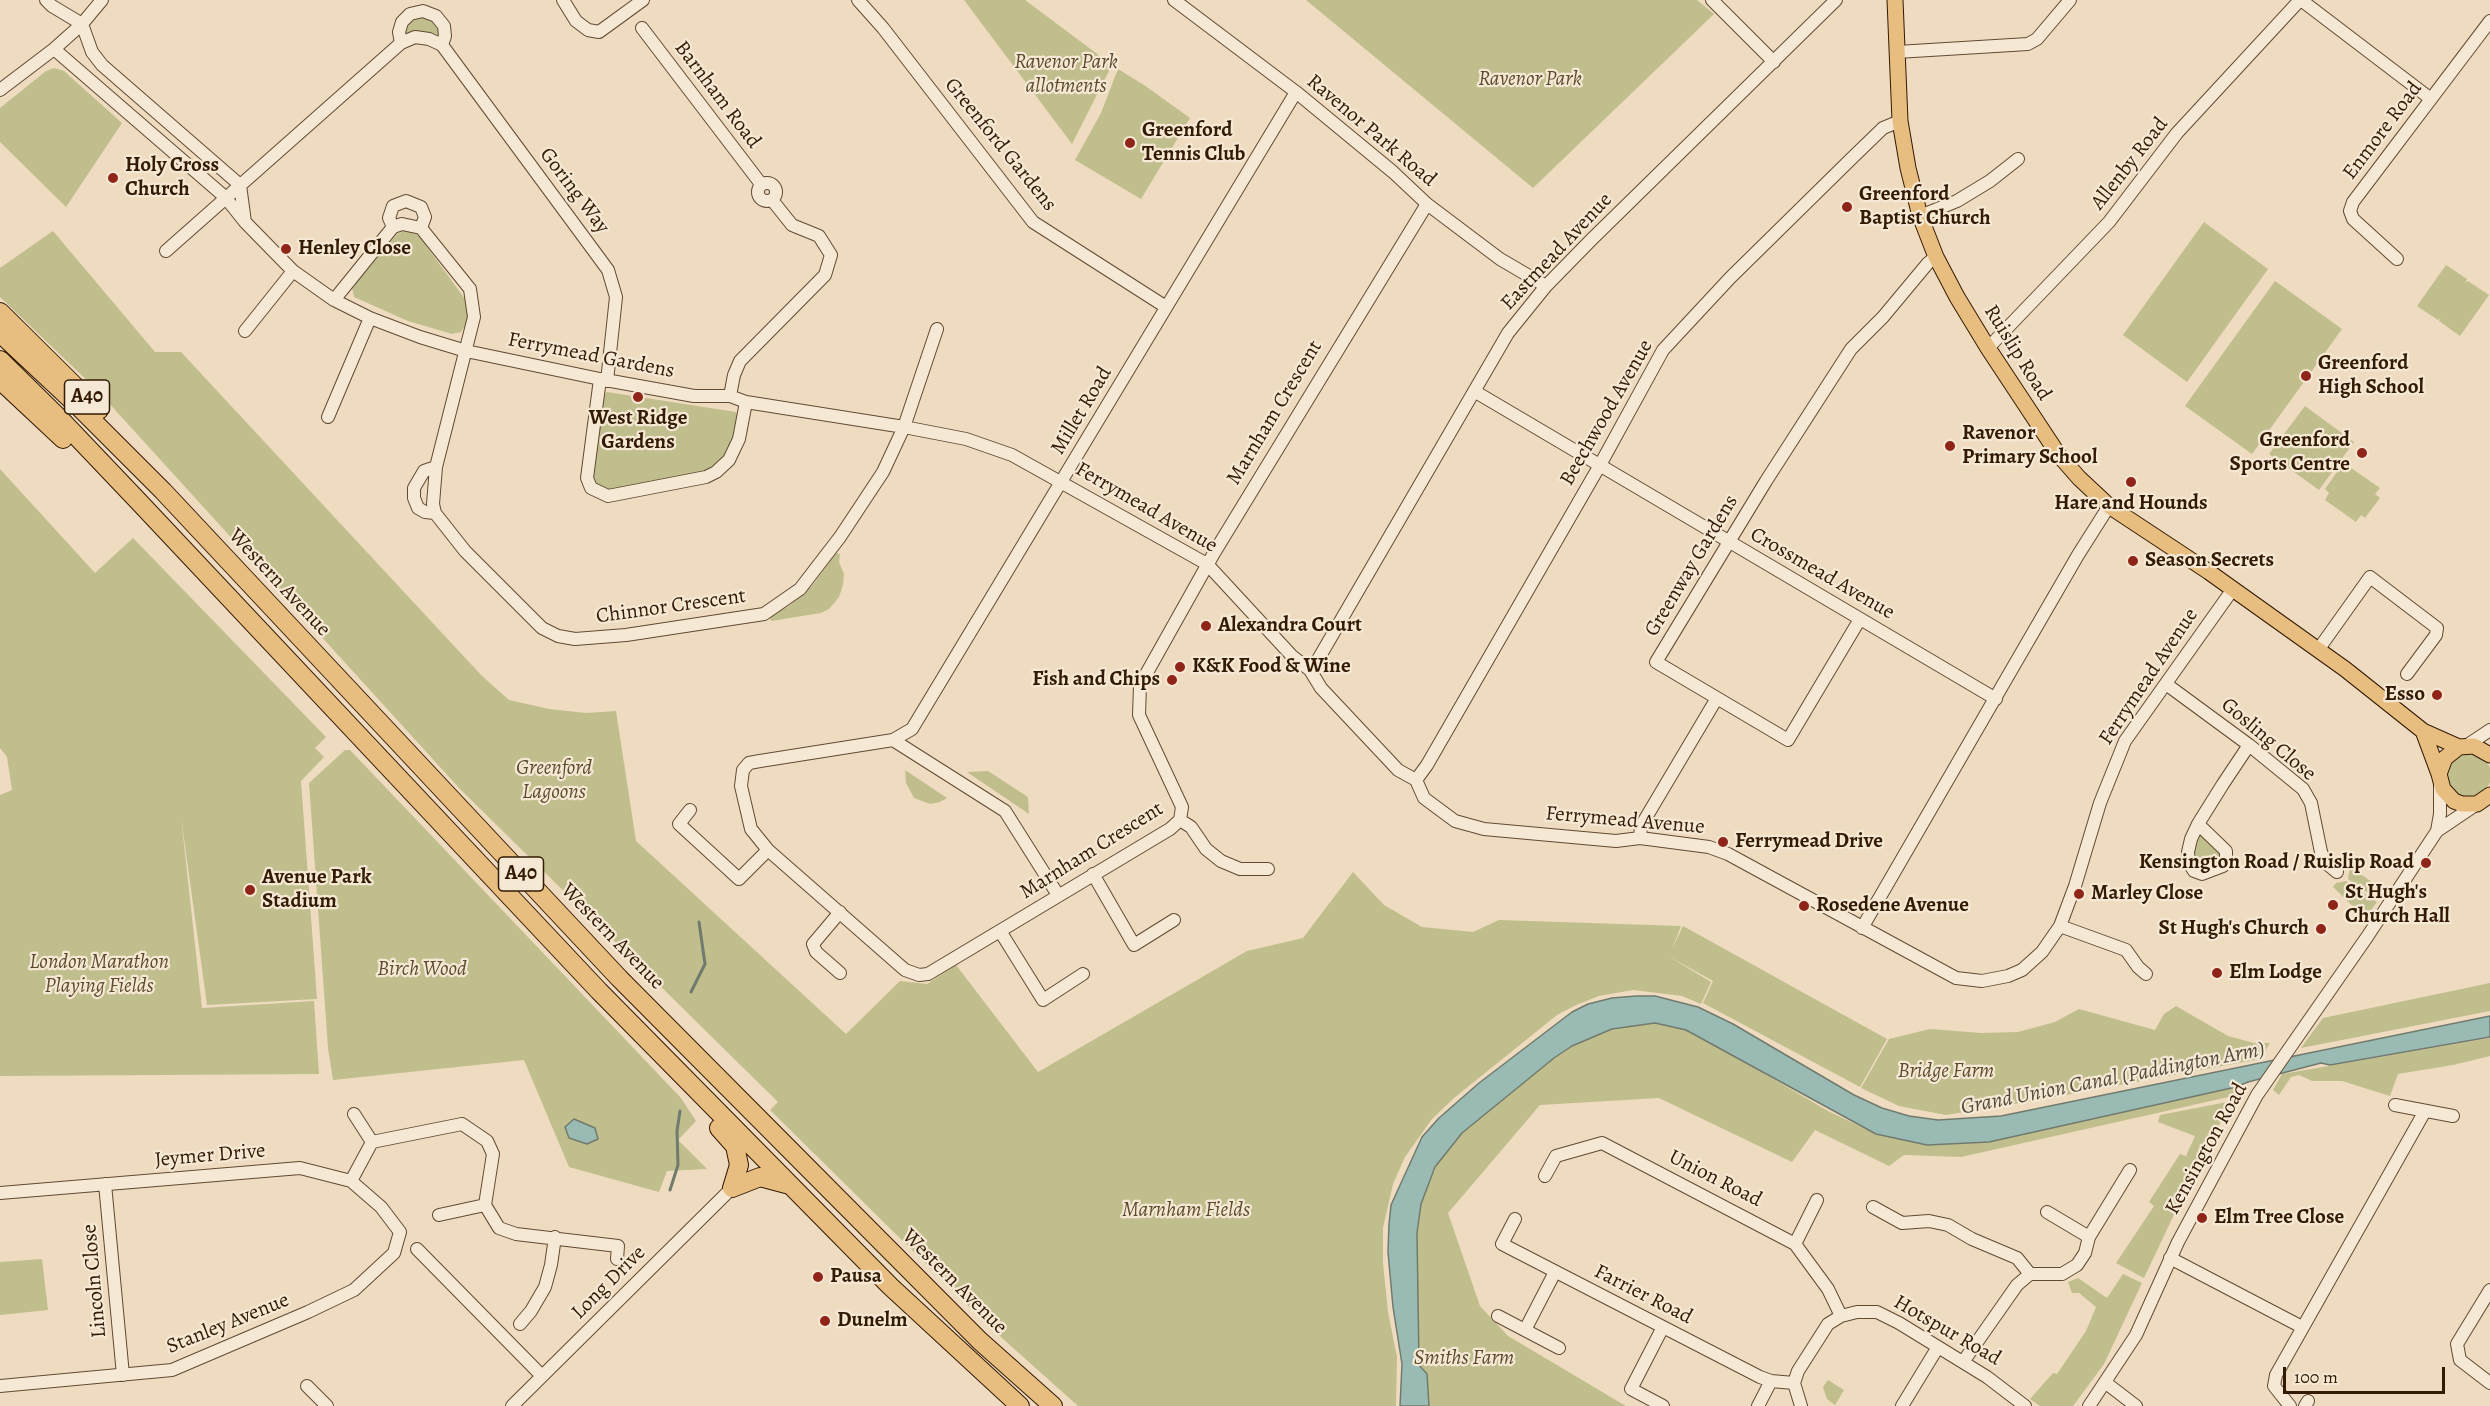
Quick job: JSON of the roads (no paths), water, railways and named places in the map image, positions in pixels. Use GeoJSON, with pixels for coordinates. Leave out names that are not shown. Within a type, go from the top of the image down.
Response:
{"type":"FeatureCollection","features":[{"type":"Feature","properties":{"kind":"highway","name":"A40"},"geometry":{"type":"LineString","coordinates":[[0,312],[105,416],[163,491]]}},
{"type":"Feature","properties":{"kind":"highway","name":"Western Avenue"},"geometry":{"type":"LineString","coordinates":[[0,333],[78,406],[163,491],[619,978],[980,1341],[1053,1406]]}},
{"type":"Feature","properties":{"kind":"highway","name":"A40"},"geometry":{"type":"LineString","coordinates":[[0,360],[141,504],[599,992],[890,1286],[1020,1406]]}},
{"type":"Feature","properties":{"kind":"highway","name":"A40"},"geometry":{"type":"LineString","coordinates":[[0,380],[72,448],[141,504]]}},
{"type":"Feature","properties":{"kind":"highway"},"geometry":{"type":"LineString","coordinates":[[599,992],[735,1146],[739,1165],[732,1188]]}},
{"type":"Feature","properties":{"kind":"highway"},"geometry":{"type":"LineString","coordinates":[[732,1188],[760,1177],[791,1185]]}},
{"type":"Feature","properties":{"kind":"main road","name":"Ruislip Road"},"geometry":{"type":"LineString","coordinates":[[1895,0],[1900,121],[1908,168],[1920,216],[1936,257],[1988,348],[2058,454],[2079,478],[2109,506],[2233,589],[2318,650],[2423,731],[2462,746],[2474,746],[2490,755]]}},
{"type":"Feature","properties":{"kind":"main road"},"geometry":{"type":"LineString","coordinates":[[2423,731],[2446,794],[2462,804],[2485,801]]}},
{"type":"Feature","properties":{"kind":"main road"},"geometry":{"type":"LineString","coordinates":[[2440,778],[2445,758],[2462,746]]}},
{"type":"Feature","properties":{"kind":"street"},"geometry":{"type":"LineString","coordinates":[[46,0],[82,24],[92,52],[102,65],[240,185],[245,222]]}},
{"type":"Feature","properties":{"kind":"street"},"geometry":{"type":"LineString","coordinates":[[0,90],[54,49],[82,24],[102,0]]}},
{"type":"Feature","properties":{"kind":"street"},"geometry":{"type":"LineString","coordinates":[[563,0],[576,21],[588,30],[599,32],[643,0]]}},
{"type":"Feature","properties":{"kind":"street","name":"Greenford Gardens"},"geometry":{"type":"LineString","coordinates":[[858,0],[883,28],[1033,222],[1166,307]]}},
{"type":"Feature","properties":{"kind":"street","name":"Ravenor Park Road"},"geometry":{"type":"LineString","coordinates":[[1174,0],[1296,92],[1393,172],[1426,204],[1500,259],[1546,286]]}},
{"type":"Feature","properties":{"kind":"street"},"geometry":{"type":"LineString","coordinates":[[1712,0],[1774,62]]}},
{"type":"Feature","properties":{"kind":"street","name":"Eastmead Avenue"},"geometry":{"type":"LineString","coordinates":[[1310,670],[1508,333],[1546,286],[1683,148],[1836,0]]}},
{"type":"Feature","properties":{"kind":"street"},"geometry":{"type":"LineString","coordinates":[[1897,52],[2028,44],[2037,39],[2070,0]]}},
{"type":"Feature","properties":{"kind":"street"},"geometry":{"type":"LineString","coordinates":[[2300,0],[2431,99]]}},
{"type":"Feature","properties":{"kind":"street","name":"Allenby Road"},"geometry":{"type":"LineString","coordinates":[[1988,348],[2109,222],[2177,133],[2300,0]]}},
{"type":"Feature","properties":{"kind":"street","name":"Goring Way"},"geometry":{"type":"LineString","coordinates":[[401,43],[399,32],[402,22],[410,14],[423,10],[436,16],[444,26],[445,36],[441,45],[608,270],[616,297],[603,380]]}},
{"type":"Feature","properties":{"kind":"street","name":"Enmore Road"},"geometry":{"type":"LineString","coordinates":[[2397,259],[2353,219],[2350,211],[2353,202],[2490,21]]}},
{"type":"Feature","properties":{"kind":"street","name":"Barnham Road"},"geometry":{"type":"LineString","coordinates":[[642,28],[761,184],[758,190],[763,201],[772,200],[792,225],[819,236],[831,255],[825,275],[740,361],[734,375],[730,396]]}},
{"type":"Feature","properties":{"kind":"street"},"geometry":{"type":"LineString","coordinates":[[166,251],[401,43],[415,37],[429,39],[441,45]]}},
{"type":"Feature","properties":{"kind":"street","name":"Ferrymead Gardens"},"geometry":{"type":"LineString","coordinates":[[54,49],[225,197],[245,222],[293,271],[334,300],[370,318],[466,351],[603,380],[694,396],[730,396],[746,402],[966,439]]}},
{"type":"Feature","properties":{"kind":"street","name":"Millet Road"},"geometry":{"type":"LineString","coordinates":[[893,740],[912,729],[921,716],[1296,92]]}},
{"type":"Feature","properties":{"kind":"street","name":"Beechwood Avenue"},"geometry":{"type":"LineString","coordinates":[[1416,780],[1427,765],[1664,350],[1730,278],[1883,128],[1900,121]]}},
{"type":"Feature","properties":{"kind":"street"},"geometry":{"type":"LineString","coordinates":[[1920,216],[1958,201],[1990,181],[2018,159]]}},
{"type":"Feature","properties":{"kind":"street"},"geometry":{"type":"LineString","coordinates":[[393,227],[389,218],[393,206],[406,201],[421,207],[425,217],[421,228]]}},
{"type":"Feature","properties":{"kind":"street","name":"Marnham Crescent"},"geometry":{"type":"LineString","coordinates":[[893,740],[749,763],[743,770],[741,786],[751,829],[768,850],[904,970],[919,975],[928,974],[1170,829],[1180,820],[1182,807],[1139,715],[1140,685],[1207,564],[1426,204]]}},
{"type":"Feature","properties":{"kind":"street"},"geometry":{"type":"LineString","coordinates":[[334,300],[393,227],[402,224],[421,228],[470,289],[474,317],[436,467],[433,504],[435,513]]}},
{"type":"Feature","properties":{"kind":"street","name":"Greenway Gardens"},"geometry":{"type":"LineString","coordinates":[[1860,619],[1788,740],[1656,662],[1851,349],[1883,317],[1928,263],[1936,257]]}},
{"type":"Feature","properties":{"kind":"street"},"geometry":{"type":"LineString","coordinates":[[245,330],[293,271]]}},
{"type":"Feature","properties":{"kind":"street"},"geometry":{"type":"LineString","coordinates":[[328,417],[370,318]]}},
{"type":"Feature","properties":{"kind":"street","name":"Chinnor Crescent"},"geometry":{"type":"LineString","coordinates":[[436,467],[424,471],[414,488],[414,498],[418,508],[425,512],[435,513],[465,551],[542,628],[558,636],[575,639],[626,634],[764,614],[800,589],[840,537],[883,472],[904,427],[937,329]]}},
{"type":"Feature","properties":{"kind":"street"},"geometry":{"type":"LineString","coordinates":[[603,380],[587,478],[591,488],[608,496],[705,477],[716,472],[729,460],[739,439],[746,402]]}},
{"type":"Feature","properties":{"kind":"street","name":"Crossmead Avenue"},"geometry":{"type":"LineString","coordinates":[[1474,391],[1996,699]]}},
{"type":"Feature","properties":{"kind":"street","name":"Ferrymead Avenue"},"geometry":{"type":"LineString","coordinates":[[966,439],[1012,455],[1063,481],[1207,564],[1292,656],[1310,670],[1321,688],[1398,770],[1416,780],[1424,798],[1442,814],[1469,827],[1616,841],[1640,838],[1709,847],[1728,854],[1956,978],[1982,981],[1995,979],[2022,970],[2042,952],[2060,926],[2112,768],[2125,741],[2233,589]]}},
{"type":"Feature","properties":{"kind":"street"},"geometry":{"type":"LineString","coordinates":[[1862,928],[2109,506]]}},
{"type":"Feature","properties":{"kind":"street"},"geometry":{"type":"LineString","coordinates":[[2318,650],[2370,577],[2437,628],[2436,635],[2407,675]]}},
{"type":"Feature","properties":{"kind":"street","name":"Gosling Close"},"geometry":{"type":"LineString","coordinates":[[2166,684],[2249,745],[2303,789],[2311,803],[2321,852],[2326,863],[2337,872]]}},
{"type":"Feature","properties":{"kind":"street"},"geometry":{"type":"LineString","coordinates":[[1640,838],[1641,826],[1717,698]]}},
{"type":"Feature","properties":{"kind":"street"},"geometry":{"type":"LineString","coordinates":[[2462,746],[2477,741],[2490,730]]}},
{"type":"Feature","properties":{"kind":"street"},"geometry":{"type":"LineString","coordinates":[[893,740],[1005,811],[1058,895]]}},
{"type":"Feature","properties":{"kind":"street"},"geometry":{"type":"LineString","coordinates":[[2198,824],[2249,745]]}},
{"type":"Feature","properties":{"kind":"street","name":"Kensington Road"},"geometry":{"type":"LineString","coordinates":[[2089,1406],[2136,1335],[2170,1258],[2257,1095],[2367,938],[2437,831],[2440,814],[2440,778]]}},
{"type":"Feature","properties":{"kind":"street","name":"Kensington Road"},"geometry":{"type":"LineString","coordinates":[[2437,831],[2485,801]]}},
{"type":"Feature","properties":{"kind":"street"},"geometry":{"type":"LineString","coordinates":[[690,810],[679,824],[739,879],[768,850]]}},
{"type":"Feature","properties":{"kind":"street"},"geometry":{"type":"LineString","coordinates":[[1180,820],[1191,828],[1206,849],[1221,861],[1240,869],[1268,869]]}},
{"type":"Feature","properties":{"kind":"street"},"geometry":{"type":"LineString","coordinates":[[1093,874],[1134,945],[1173,920]]}},
{"type":"Feature","properties":{"kind":"street"},"geometry":{"type":"LineString","coordinates":[[840,912],[813,944],[816,951],[840,973]]}},
{"type":"Feature","properties":{"kind":"street"},"geometry":{"type":"LineString","coordinates":[[2060,926],[2126,950],[2146,974]]}},
{"type":"Feature","properties":{"kind":"street"},"geometry":{"type":"LineString","coordinates":[[1000,931],[1043,1000],[1083,974]]}},
{"type":"Feature","properties":{"kind":"street"},"geometry":{"type":"LineString","coordinates":[[2394,1105],[2453,1116]]}},
{"type":"Feature","properties":{"kind":"street"},"geometry":{"type":"LineString","coordinates":[[2290,1406],[2274,1386],[2276,1375],[2425,1111]]}},
{"type":"Feature","properties":{"kind":"street"},"geometry":{"type":"LineString","coordinates":[[354,1114],[372,1142]]}},
{"type":"Feature","properties":{"kind":"street"},"geometry":{"type":"LineString","coordinates":[[372,1142],[462,1124],[487,1141],[493,1154],[485,1205],[499,1228],[516,1234],[618,1246],[617,1259]]}},
{"type":"Feature","properties":{"kind":"street"},"geometry":{"type":"LineString","coordinates":[[351,1181],[372,1142]]}},
{"type":"Feature","properties":{"kind":"street","name":"Union Road"},"geometry":{"type":"LineString","coordinates":[[1545,1176],[1556,1156],[1602,1143],[1795,1244],[1828,1289],[1841,1316]]}},
{"type":"Feature","properties":{"kind":"street","name":"Jeymer Drive"},"geometry":{"type":"LineString","coordinates":[[0,1194],[300,1168],[351,1181],[381,1207],[400,1232]]}},
{"type":"Feature","properties":{"kind":"street"},"geometry":{"type":"LineString","coordinates":[[1963,1362],[2017,1285],[2030,1274],[2062,1274],[2070,1271],[2081,1260],[2089,1237],[2130,1170]]}},
{"type":"Feature","properties":{"kind":"street","name":"Lincoln Close"},"geometry":{"type":"LineString","coordinates":[[105,1184],[123,1375]]}},
{"type":"Feature","properties":{"kind":"street","name":"Long Drive"},"geometry":{"type":"LineString","coordinates":[[512,1406],[732,1188]]}},
{"type":"Feature","properties":{"kind":"street"},"geometry":{"type":"LineString","coordinates":[[1795,1244],[1817,1200]]}},
{"type":"Feature","properties":{"kind":"street"},"geometry":{"type":"LineString","coordinates":[[439,1215],[485,1205]]}},
{"type":"Feature","properties":{"kind":"street"},"geometry":{"type":"LineString","coordinates":[[1873,1207],[1902,1222],[1929,1221],[1948,1225],[1972,1239],[2017,1258],[2030,1274]]}},
{"type":"Feature","properties":{"kind":"street"},"geometry":{"type":"LineString","coordinates":[[2047,1212],[2089,1237]]}},
{"type":"Feature","properties":{"kind":"street","name":"Farrier Road"},"geometry":{"type":"LineString","coordinates":[[1515,1219],[1502,1244],[1771,1381],[1794,1383]]}},
{"type":"Feature","properties":{"kind":"street","name":"Stanley Avenue"},"geometry":{"type":"LineString","coordinates":[[0,1386],[172,1370],[354,1290],[394,1253],[400,1232]]}},
{"type":"Feature","properties":{"kind":"street"},"geometry":{"type":"LineString","coordinates":[[520,1324],[531,1311],[545,1287],[555,1237]]}},
{"type":"Feature","properties":{"kind":"street"},"geometry":{"type":"LineString","coordinates":[[417,1249],[542,1376]]}},
{"type":"Feature","properties":{"kind":"street"},"geometry":{"type":"LineString","coordinates":[[2170,1258],[2302,1327]]}},
{"type":"Feature","properties":{"kind":"street"},"geometry":{"type":"LineString","coordinates":[[1525,1330],[1555,1272]]}},
{"type":"Feature","properties":{"kind":"street"},"geometry":{"type":"LineString","coordinates":[[2490,1290],[2461,1334],[2457,1344],[2457,1353],[2464,1365],[2490,1383]]}},
{"type":"Feature","properties":{"kind":"street","name":"Hotspur Road"},"geometry":{"type":"LineString","coordinates":[[1841,1316],[1857,1312],[1877,1312],[1963,1362],[2009,1392],[2025,1406]]}},
{"type":"Feature","properties":{"kind":"street"},"geometry":{"type":"LineString","coordinates":[[1498,1316],[1559,1348]]}},
{"type":"Feature","properties":{"kind":"street"},"geometry":{"type":"LineString","coordinates":[[1801,1406],[1794,1383],[1798,1371],[1828,1324],[1841,1316]]}},
{"type":"Feature","properties":{"kind":"street"},"geometry":{"type":"LineString","coordinates":[[1663,1327],[1631,1389],[1664,1406]]}},
{"type":"Feature","properties":{"kind":"street"},"geometry":{"type":"LineString","coordinates":[[1902,1406],[1938,1347]]}},
{"type":"Feature","properties":{"kind":"street"},"geometry":{"type":"LineString","coordinates":[[1758,1406],[1771,1381]]}},
{"type":"Feature","properties":{"kind":"street"},"geometry":{"type":"LineString","coordinates":[[2106,1383],[2136,1406]]}},
{"type":"Feature","properties":{"kind":"street"},"geometry":{"type":"LineString","coordinates":[[307,1386],[327,1406]]}},
{"type":"Feature","properties":{"kind":"water"},"geometry":{"type":"Polygon","coordinates":[[[1655,996],[1698,1007],[1733,1024],[1854,1095],[1882,1108],[1909,1116],[1938,1120],[2001,1116],[2490,1016],[2490,1037],[2330,1065],[2321,1063],[2236,1087],[1989,1142],[1927,1145],[1876,1134],[1686,1030],[1655,1023],[1612,1029],[1572,1046],[1554,1058],[1462,1133],[1435,1167],[1421,1204],[1417,1233],[1419,1365],[1427,1374],[1429,1406],[1400,1406],[1402,1364],[1393,1307],[1388,1252],[1389,1224],[1391,1205],[1422,1137],[1439,1118],[1479,1083],[1572,1012],[1588,1004],[1612,998],[1655,996]]]}},
{"type":"Feature","properties":{"kind":"water"},"geometry":{"type":"Polygon","coordinates":[[[574,1119],[595,1128],[598,1139],[587,1144],[569,1138],[565,1127],[574,1119]]]}},
{"type":"Feature","properties":{"kind":"waterway"},"geometry":{"type":"LineString","coordinates":[[691,992],[705,964],[699,922]]}},
{"type":"Feature","properties":{"kind":"waterway"},"geometry":{"type":"LineString","coordinates":[[670,1190],[678,1165],[677,1131],[680,1111]]}},
{"type":"Feature","properties":{"kind":"place","name":"Greenford Tennis Club"},"geometry":{"type":"Point","coordinates":[1130,143]}},
{"type":"Feature","properties":{"kind":"place","name":"Holy Cross Church"},"geometry":{"type":"Point","coordinates":[113,178]}},
{"type":"Feature","properties":{"kind":"place","name":"Greenford Baptist Church"},"geometry":{"type":"Point","coordinates":[1847,207]}},
{"type":"Feature","properties":{"kind":"place","name":"Henley Close"},"geometry":{"type":"Point","coordinates":[286,249]}},
{"type":"Feature","properties":{"kind":"place","name":"Greenford High School"},"geometry":{"type":"Point","coordinates":[2306,376]}},
{"type":"Feature","properties":{"kind":"place","name":"West Ridge Gardens"},"geometry":{"type":"Point","coordinates":[638,397]}},
{"type":"Feature","properties":{"kind":"place","name":"Ravenor Primary School"},"geometry":{"type":"Point","coordinates":[1950,446]}},
{"type":"Feature","properties":{"kind":"place","name":"Greenford Sports Centre"},"geometry":{"type":"Point","coordinates":[2362,453]}},
{"type":"Feature","properties":{"kind":"place","name":"Hare and Hounds"},"geometry":{"type":"Point","coordinates":[2131,482]}},
{"type":"Feature","properties":{"kind":"place","name":"Season Secrets"},"geometry":{"type":"Point","coordinates":[2133,561]}},
{"type":"Feature","properties":{"kind":"place","name":"Alexandra Court"},"geometry":{"type":"Point","coordinates":[1206,626]}},
{"type":"Feature","properties":{"kind":"place","name":"K&K Food & Wine"},"geometry":{"type":"Point","coordinates":[1180,667]}},
{"type":"Feature","properties":{"kind":"place","name":"Fish and Chips"},"geometry":{"type":"Point","coordinates":[1172,680]}},
{"type":"Feature","properties":{"kind":"place","name":"Esso"},"geometry":{"type":"Point","coordinates":[2437,695]}},
{"type":"Feature","properties":{"kind":"place","name":"Ferrymead Drive"},"geometry":{"type":"Point","coordinates":[1723,842]}},
{"type":"Feature","properties":{"kind":"place","name":"Kensington Road / Ruislip Road"},"geometry":{"type":"Point","coordinates":[2426,863]}},
{"type":"Feature","properties":{"kind":"place","name":"Avenue Park Stadium"},"geometry":{"type":"Point","coordinates":[250,890]}},
{"type":"Feature","properties":{"kind":"place","name":"Marley Close"},"geometry":{"type":"Point","coordinates":[2079,894]}},
{"type":"Feature","properties":{"kind":"place","name":"St Hugh's Church Hall"},"geometry":{"type":"Point","coordinates":[2333,905]}},
{"type":"Feature","properties":{"kind":"place","name":"Rosedene Avenue"},"geometry":{"type":"Point","coordinates":[1804,906]}},
{"type":"Feature","properties":{"kind":"place","name":"St Hugh's Church"},"geometry":{"type":"Point","coordinates":[2321,929]}},
{"type":"Feature","properties":{"kind":"place","name":"Elm Lodge"},"geometry":{"type":"Point","coordinates":[2217,973]}},
{"type":"Feature","properties":{"kind":"place","name":"Elm Tree Close"},"geometry":{"type":"Point","coordinates":[2202,1218]}},
{"type":"Feature","properties":{"kind":"place","name":"Pausa"},"geometry":{"type":"Point","coordinates":[818,1277]}},
{"type":"Feature","properties":{"kind":"place","name":"Dunelm"},"geometry":{"type":"Point","coordinates":[825,1321]}},
{"type":"Feature","properties":{"kind":"park label","name":"Ravenor Park allotments"},"geometry":{"type":"Point","coordinates":[1066,75]}},
{"type":"Feature","properties":{"kind":"park label","name":"Ravenor Park"},"geometry":{"type":"Point","coordinates":[1530,80]}},
{"type":"Feature","properties":{"kind":"park label","name":"Greenford Lagoons"},"geometry":{"type":"Point","coordinates":[554,781]}},
{"type":"Feature","properties":{"kind":"park label","name":"Birch Wood"},"geometry":{"type":"Point","coordinates":[422,970]}},
{"type":"Feature","properties":{"kind":"park label","name":"London Marathon Playing Fields"},"geometry":{"type":"Point","coordinates":[99,975]}},
{"type":"Feature","properties":{"kind":"park label","name":"Bridge Farm"},"geometry":{"type":"Point","coordinates":[1946,1072]}},
{"type":"Feature","properties":{"kind":"park label","name":"Marnham Fields"},"geometry":{"type":"Point","coordinates":[1186,1211]}},
{"type":"Feature","properties":{"kind":"park label","name":"Smiths Farm"},"geometry":{"type":"Point","coordinates":[1464,1359]}},
{"type":"Feature","properties":{"kind":"water label","name":"Grand Union Canal (Paddington Arm)"},"geometry":{"type":"Point","coordinates":[2113,1079]}}]}
